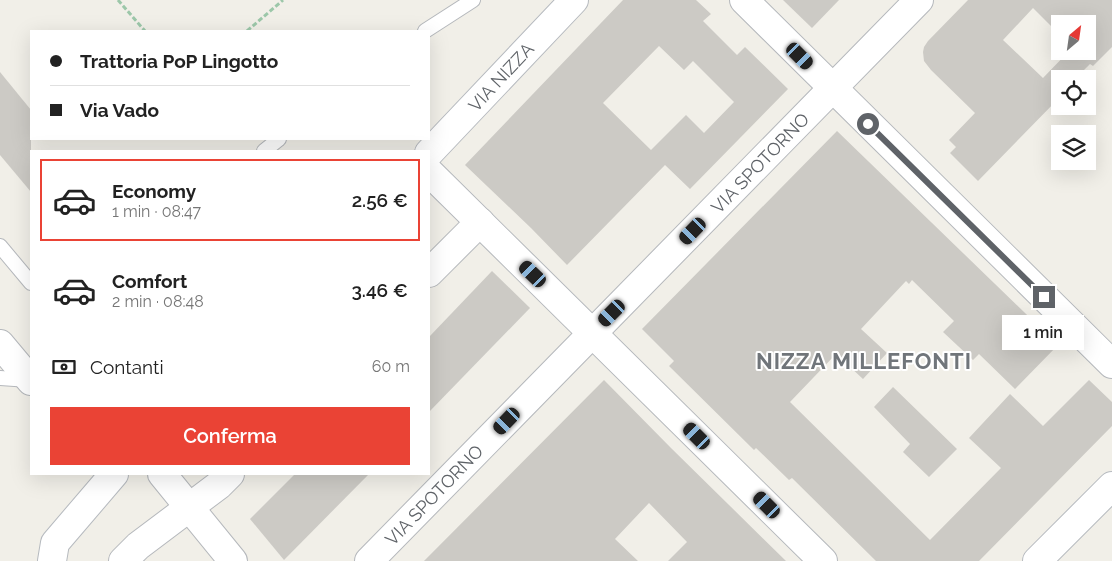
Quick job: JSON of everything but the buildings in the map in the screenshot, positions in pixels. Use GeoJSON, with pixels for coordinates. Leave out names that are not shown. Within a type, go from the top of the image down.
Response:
{"type":"FeatureCollection","features":[{"type":"Feature","properties":{"kind":"street","name":"VIA NIZZA"},"geometry":{"type":"LineString","coordinates":[[430,152],[574,0]]}},
{"type":"Feature","properties":{"kind":"street"},"geometry":{"type":"LineString","coordinates":[[744,0],[1112,364]]}},
{"type":"Feature","properties":{"kind":"street","name":"VIA SPOTORNO"},"geometry":{"type":"LineString","coordinates":[[370,561],[919,0]]}},
{"type":"Feature","properties":{"kind":"street"},"geometry":{"type":"LineString","coordinates":[[430,173],[823,561]]}},
{"type":"Feature","properties":{"kind":"street"},"geometry":{"type":"LineString","coordinates":[[430,272],[480,222]]}},
{"type":"Feature","properties":{"kind":"street"},"geometry":{"type":"LineString","coordinates":[[0,344],[30,379]]}},
{"type":"Feature","properties":{"kind":"street"},"geometry":{"type":"LineString","coordinates":[[32,561],[53,552],[113,475]]}},
{"type":"Feature","properties":{"kind":"street"},"geometry":{"type":"LineString","coordinates":[[163,475],[232,561]]}},
{"type":"Feature","properties":{"kind":"street"},"geometry":{"type":"LineString","coordinates":[[123,561],[138,546],[229,475]]}},
{"type":"Feature","properties":{"kind":"street"},"geometry":{"type":"LineString","coordinates":[[1037,561],[1112,486]]}},
{"type":"Feature","properties":{"kind":"lane"},"geometry":{"type":"LineString","coordinates":[[427,30],[473,0]]}},
{"type":"Feature","properties":{"kind":"lane"},"geometry":{"type":"LineString","coordinates":[[265,150],[278,140]]}},
{"type":"Feature","properties":{"kind":"lane"},"geometry":{"type":"LineString","coordinates":[[0,246],[30,282]]}},
{"type":"Feature","properties":{"kind":"lane"},"geometry":{"type":"LineString","coordinates":[[0,378],[30,380]]}},
{"type":"Feature","properties":{"kind":"path"},"geometry":{"type":"LineString","coordinates":[[118,0],[144,30]]}},
{"type":"Feature","properties":{"kind":"path"},"geometry":{"type":"LineString","coordinates":[[248,30],[284,0]]}},
{"type":"Feature","properties":{"kind":"district","name":"NIZZA MILLEFONTI"},"geometry":{"type":"Point","coordinates":[864,361]}},
{"type":"Feature","properties":{"kind":"route"},"geometry":{"type":"LineString","coordinates":[[868,124],[1044,297]]}}]}
